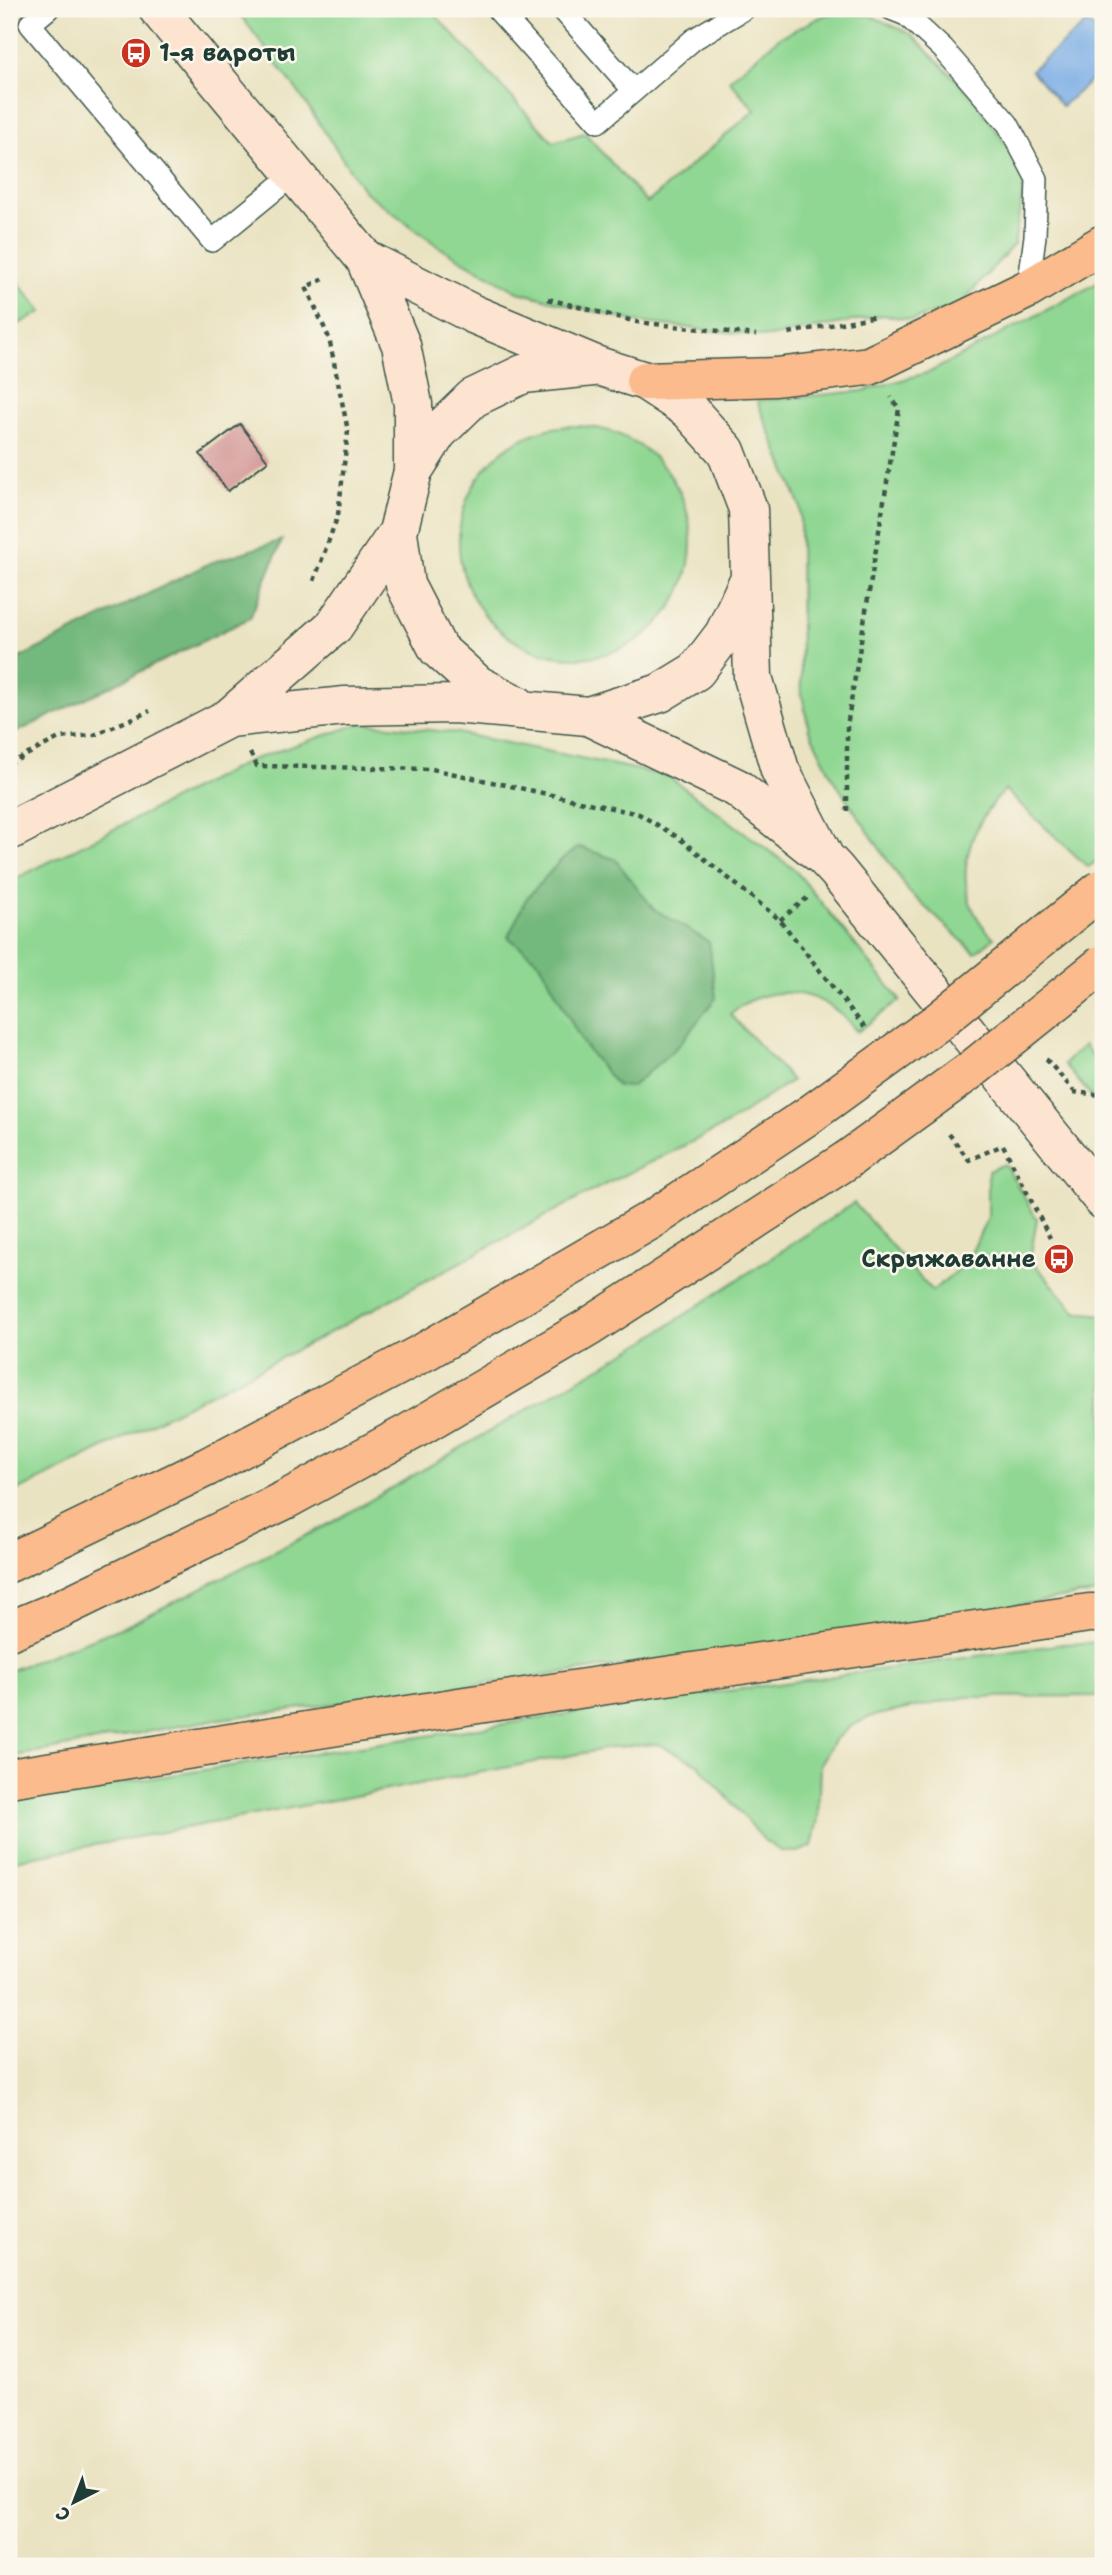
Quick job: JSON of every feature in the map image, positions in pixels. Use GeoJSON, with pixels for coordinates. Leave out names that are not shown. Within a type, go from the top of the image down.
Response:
{"type":"FeatureCollection","features":[{"type":"Feature","properties":{"kind":"highway"},"geometry":{"type":"LineString","coordinates":[[645,381],[776,377],[869,366],[1028,289],[1103,244]]}},
{"type":"Feature","properties":{"kind":"highway"},"geometry":{"type":"LineString","coordinates":[[9,1563],[207,1467],[426,1351],[656,1217],[812,1113],[940,1020],[1103,888]]}},
{"type":"Feature","properties":{"kind":"highway"},"geometry":{"type":"LineString","coordinates":[[9,1631],[52,1613],[285,1500],[410,1432],[589,1327],[847,1160],[975,1067],[1103,964]]}},
{"type":"Feature","properties":{"kind":"highway"},"geometry":{"type":"LineString","coordinates":[[9,1778],[478,1704],[1103,1613]]}},
{"type":"Feature","properties":{"kind":"main road"},"geometry":{"type":"LineString","coordinates":[[9,831],[229,718],[334,626],[398,532],[413,471],[413,404],[401,345],[365,260],[158,9]]}},
{"type":"Feature","properties":{"kind":"main road"},"geometry":{"type":"LineString","coordinates":[[365,260],[473,314],[598,366],[645,381],[689,410],[726,452],[748,509],[753,677],[780,769],[831,865],[1103,1200]]}},
{"type":"Feature","properties":{"kind":"main road"},"geometry":{"type":"LineString","coordinates":[[413,471],[438,432],[473,398],[523,374],[598,366]]}},
{"type":"Feature","properties":{"kind":"main road"},"geometry":{"type":"LineString","coordinates":[[398,532],[405,585],[438,649],[478,685],[531,712]]}},
{"type":"Feature","properties":{"kind":"main road"},"geometry":{"type":"LineString","coordinates":[[229,718],[345,706],[441,704],[588,716],[660,694],[696,671],[724,634],[749,579]]}},
{"type":"Feature","properties":{"kind":"main road"},"geometry":{"type":"LineString","coordinates":[[588,716],[737,788],[831,865]]}},
{"type":"Feature","properties":{"kind":"lane"},"geometry":{"type":"LineString","coordinates":[[48,9],[30,24],[212,242],[294,174]]}},
{"type":"Feature","properties":{"kind":"lane"},"geometry":{"type":"LineString","coordinates":[[497,9],[598,121],[694,39],[744,9]]}},
{"type":"Feature","properties":{"kind":"lane"},"geometry":{"type":"LineString","coordinates":[[562,9],[634,91]]}},
{"type":"Feature","properties":{"kind":"lane"},"geometry":{"type":"LineString","coordinates":[[891,9],[906,15],[943,49],[991,105],[1007,124],[1037,180],[1035,236],[1028,289]]}},
{"type":"Feature","properties":{"kind":"path"},"geometry":{"type":"LineString","coordinates":[[843,322],[899,409],[847,726],[847,814]]}},
{"type":"Feature","properties":{"kind":"path"},"geometry":{"type":"LineString","coordinates":[[229,718],[257,766],[432,769],[639,814],[678,838],[780,920],[866,1029]]}},
{"type":"Feature","properties":{"kind":"path"},"geometry":{"type":"LineString","coordinates":[[780,920],[831,865]]}},
{"type":"Feature","properties":{"kind":"path"},"geometry":{"type":"LineString","coordinates":[[943,1127],[969,1160],[1003,1145],[1050,1238]]}},
{"type":"Feature","properties":{"kind":"green space"},"geometry":{"type":"Polygon","coordinates":[[[236,9],[430,9],[553,142],[585,133],[647,203],[755,110],[729,80],[780,37],[827,14],[869,15],[911,34],[972,96],[1026,173],[1014,244],[960,305],[912,320],[884,315],[769,337],[637,322],[518,292],[439,247],[364,191],[299,93],[236,9]]]}},
{"type":"Feature","properties":{"kind":"green space"},"geometry":{"type":"Polygon","coordinates":[[[9,271],[42,312],[9,329],[9,271]]]}},
{"type":"Feature","properties":{"kind":"green space"},"geometry":{"type":"Polygon","coordinates":[[[1103,280],[1103,857],[1088,867],[1005,790],[979,825],[971,843],[967,863],[966,882],[970,902],[979,920],[994,938],[975,953],[909,892],[833,779],[809,730],[801,689],[800,506],[757,401],[862,391],[930,372],[1103,280]]]}},
{"type":"Feature","properties":{"kind":"green space"},"geometry":{"type":"Polygon","coordinates":[[[575,426],[598,428],[630,440],[649,452],[665,468],[686,508],[691,542],[689,565],[677,597],[665,616],[649,632],[609,653],[575,658],[552,656],[520,644],[501,632],[485,616],[464,576],[459,542],[461,519],[473,487],[485,468],[501,452],[541,431],[575,426]]]}},
{"type":"Feature","properties":{"kind":"green space"},"geometry":{"type":"Polygon","coordinates":[[[282,540],[250,618],[9,736],[9,663],[210,563],[282,540]]]}},
{"type":"Feature","properties":{"kind":"green space"},"geometry":{"type":"Polygon","coordinates":[[[362,723],[458,733],[668,776],[795,870],[900,1000],[857,1032],[845,1017],[814,998],[780,993],[762,996],[746,1003],[730,1014],[792,1080],[726,1125],[594,1190],[316,1340],[9,1494],[9,882],[251,760],[362,723]]]}},
{"type":"Feature","properties":{"kind":"green space"},"geometry":{"type":"Polygon","coordinates":[[[579,847],[615,859],[654,909],[709,942],[716,998],[678,1046],[631,1087],[617,1086],[583,1044],[540,963],[508,937],[526,899],[560,861],[579,847]]]}},
{"type":"Feature","properties":{"kind":"green space"},"geometry":{"type":"Polygon","coordinates":[[[1084,1045],[1096,1060],[1103,1064],[1103,1110],[1064,1064],[1084,1045]]]}},
{"type":"Feature","properties":{"kind":"green space"},"geometry":{"type":"Polygon","coordinates":[[[1005,1164],[1037,1219],[1030,1259],[1076,1312],[1103,1315],[1103,1593],[841,1636],[212,1720],[9,1757],[9,1671],[128,1625],[331,1523],[645,1341],[854,1203],[932,1291],[967,1262],[988,1217],[988,1171],[1005,1164]]]}},
{"type":"Feature","properties":{"kind":"green space"},"geometry":{"type":"Polygon","coordinates":[[[1103,1642],[1103,1696],[966,1697],[872,1716],[851,1726],[834,1741],[820,1764],[818,1819],[812,1846],[798,1852],[781,1851],[765,1841],[698,1764],[658,1744],[615,1747],[9,1861],[9,1800],[641,1703],[1063,1644],[1103,1642]]]}},
{"type":"Feature","properties":{"kind":"water"},"geometry":{"type":"Polygon","coordinates":[[[1088,22],[1103,39],[1103,70],[1062,106],[1031,70],[1088,22]]]}},
{"type":"Feature","properties":{"kind":"building"},"geometry":{"type":"Polygon","coordinates":[[[240,424],[268,461],[228,491],[200,454],[240,424]]]}},
{"type":"Feature","properties":{"kind":"place","name":"1-я вароты"},"geometry":{"type":"Point","coordinates":[136,53]}},
{"type":"Feature","properties":{"kind":"place","name":"Скрыжаванне"},"geometry":{"type":"Point","coordinates":[1059,1259]}}]}
